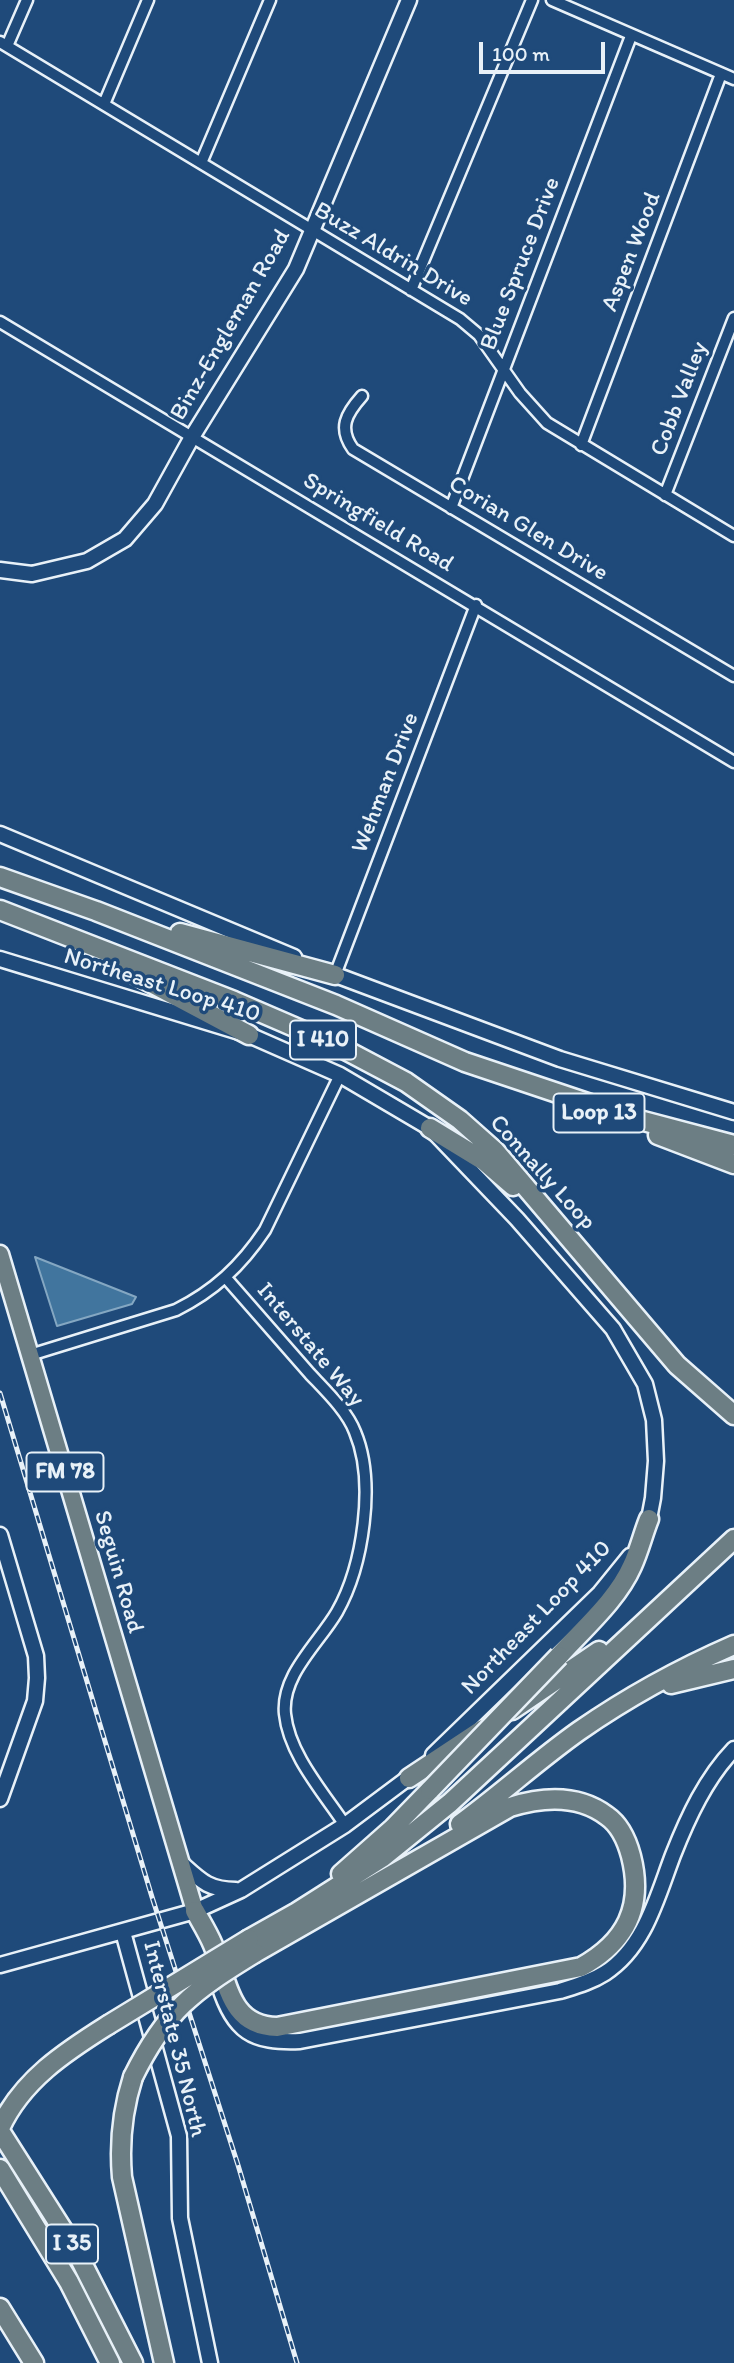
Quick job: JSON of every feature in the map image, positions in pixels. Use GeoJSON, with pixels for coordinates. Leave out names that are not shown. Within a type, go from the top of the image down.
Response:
{"type":"FeatureCollection","features":[{"type":"Feature","properties":{"kind":"highway","name":"Connally Loop"},"geometry":{"type":"LineString","coordinates":[[0,877],[96,911],[336,1005],[465,1062],[632,1118],[734,1145]]}},
{"type":"Feature","properties":{"kind":"highway","name":"Connally Loop"},"geometry":{"type":"LineString","coordinates":[[0,910],[234,1001],[336,1045],[406,1082],[460,1120],[495,1151],[677,1365],[734,1415]]}},
{"type":"Feature","properties":{"kind":"highway"},"geometry":{"type":"LineString","coordinates":[[96,911],[335,975]]}},
{"type":"Feature","properties":{"kind":"highway"},"geometry":{"type":"LineString","coordinates":[[47,928],[249,1035]]}},
{"type":"Feature","properties":{"kind":"highway","name":"Loop 13"},"geometry":{"type":"LineString","coordinates":[[465,1062],[734,1164]]}},
{"type":"Feature","properties":{"kind":"highway"},"geometry":{"type":"LineString","coordinates":[[430,1128],[484,1161],[555,1221]]}},
{"type":"Feature","properties":{"kind":"highway"},"geometry":{"type":"LineString","coordinates":[[164,2363],[122,2176],[120,2151],[121,2125],[133,2077],[156,2035],[205,1984],[297,1912],[393,1828],[559,1656],[619,1587],[632,1567],[649,1519]]}},
{"type":"Feature","properties":{"kind":"highway"},"geometry":{"type":"LineString","coordinates":[[297,1912],[382,1858],[450,1803],[734,1539]]}},
{"type":"Feature","properties":{"kind":"highway"},"geometry":{"type":"LineString","coordinates":[[409,1778],[651,1615]]}},
{"type":"Feature","properties":{"kind":"highway"},"geometry":{"type":"LineString","coordinates":[[404,1866],[577,1732],[631,1696],[734,1646]]}},
{"type":"Feature","properties":{"kind":"highway"},"geometry":{"type":"LineString","coordinates":[[631,1696],[734,1669]]}},
{"type":"Feature","properties":{"kind":"highway"},"geometry":{"type":"LineString","coordinates":[[0,2130],[18,2097],[47,2066],[108,2025],[252,1946],[357,1896],[404,1866],[510,1807],[530,1800],[568,1799],[590,1806],[608,1816],[621,1831],[635,1870],[636,1891],[631,1918],[621,1935],[599,1958],[581,1967],[277,2027],[264,2027],[251,2022],[233,2001],[212,1944],[195,1911]]}},
{"type":"Feature","properties":{"kind":"highway","name":"I 35"},"geometry":{"type":"LineString","coordinates":[[0,2130],[69,2239],[133,2363]]}},
{"type":"Feature","properties":{"kind":"highway","name":"I 35"},"geometry":{"type":"LineString","coordinates":[[0,2169],[63,2272],[110,2363]]}},
{"type":"Feature","properties":{"kind":"highway"},"geometry":{"type":"LineString","coordinates":[[0,2308],[34,2363]]}},
{"type":"Feature","properties":{"kind":"main road","name":"Binz-Engleman Road"},"geometry":{"type":"LineString","coordinates":[[0,570],[32,574],[86,561],[125,538],[155,504],[192,438],[296,270],[409,0]]}},
{"type":"Feature","properties":{"kind":"main road"},"geometry":{"type":"LineString","coordinates":[[0,834],[335,975],[560,1059],[734,1112]]}},
{"type":"Feature","properties":{"kind":"main road","name":"Northeast Loop 410"},"geometry":{"type":"LineString","coordinates":[[0,959],[249,1035],[340,1075],[430,1128],[517,1219],[613,1329],[645,1384],[654,1420],[656,1461],[649,1519],[632,1553],[600,1594],[409,1778],[345,1825],[241,1890],[195,1911],[0,1965]]}},
{"type":"Feature","properties":{"kind":"main road","name":"Seguin Road"},"geometry":{"type":"LineString","coordinates":[[0,1254],[180,1862]]}},
{"type":"Feature","properties":{"kind":"main road"},"geometry":{"type":"LineString","coordinates":[[0,1535],[36,1656],[37,1678],[35,1701],[0,1799]]}},
{"type":"Feature","properties":{"kind":"main road"},"geometry":{"type":"LineString","coordinates":[[195,1911],[226,2006],[240,2026],[264,2040],[300,2040],[588,1983],[606,1973],[635,1943],[647,1923],[694,1808],[710,1779],[734,1749]]}},
{"type":"Feature","properties":{"kind":"main road"},"geometry":{"type":"LineString","coordinates":[[180,1862],[210,1887],[241,1890]]}},
{"type":"Feature","properties":{"kind":"main road","name":"FM 78"},"geometry":{"type":"LineString","coordinates":[[180,1862],[195,1911]]}},
{"type":"Feature","properties":{"kind":"main road","name":"Interstate 35 North"},"geometry":{"type":"LineString","coordinates":[[123,1932],[179,2136],[180,2218],[210,2363]]}},
{"type":"Feature","properties":{"kind":"street"},"geometry":{"type":"LineString","coordinates":[[4,44],[27,0]]}},
{"type":"Feature","properties":{"kind":"street"},"geometry":{"type":"LineString","coordinates":[[104,104],[148,0]]}},
{"type":"Feature","properties":{"kind":"street"},"geometry":{"type":"LineString","coordinates":[[201,163],[270,0]]}},
{"type":"Feature","properties":{"kind":"street"},"geometry":{"type":"LineString","coordinates":[[411,290],[532,0]]}},
{"type":"Feature","properties":{"kind":"street"},"geometry":{"type":"LineString","coordinates":[[552,0],[734,79]]}},
{"type":"Feature","properties":{"kind":"street","name":"Blue Spruce Drive"},"geometry":{"type":"LineString","coordinates":[[451,508],[631,36]]}},
{"type":"Feature","properties":{"kind":"street","name":"Buzz Aldrin Drive"},"geometry":{"type":"LineString","coordinates":[[4,44],[468,325],[479,335],[540,416],[581,445],[734,536]]}},
{"type":"Feature","properties":{"kind":"street","name":"Aspen Wood"},"geometry":{"type":"LineString","coordinates":[[581,445],[722,74]]}},
{"type":"Feature","properties":{"kind":"street","name":"Cobb Valley"},"geometry":{"type":"LineString","coordinates":[[664,495],[734,318]]}},
{"type":"Feature","properties":{"kind":"street","name":"Springfield Road"},"geometry":{"type":"LineString","coordinates":[[0,321],[734,762]]}},
{"type":"Feature","properties":{"kind":"street","name":"Corian Glen Drive"},"geometry":{"type":"LineString","coordinates":[[362,397],[349,412],[344,427],[353,449],[734,676]]}},
{"type":"Feature","properties":{"kind":"street","name":"Wehman Drive"},"geometry":{"type":"LineString","coordinates":[[335,975],[476,605]]}},
{"type":"Feature","properties":{"kind":"street"},"geometry":{"type":"LineString","coordinates":[[30,1355],[176,1310],[226,1279],[265,1230],[340,1075]]}},
{"type":"Feature","properties":{"kind":"street","name":"Interstate Way"},"geometry":{"type":"LineString","coordinates":[[226,1279],[335,1402],[355,1431],[359,1447],[363,1469],[364,1520],[357,1563],[337,1612],[304,1659],[290,1683],[284,1701],[288,1728],[301,1758],[345,1825]]}},
{"type":"Feature","properties":{"kind":"water"},"geometry":{"type":"Polygon","coordinates":[[[35,1257],[136,1297],[132,1304],[57,1326],[35,1257]]]}},
{"type":"Feature","properties":{"kind":"railway"},"geometry":{"type":"LineString","coordinates":[[0,1393],[152,1897],[238,2165],[297,2363]]}}]}
